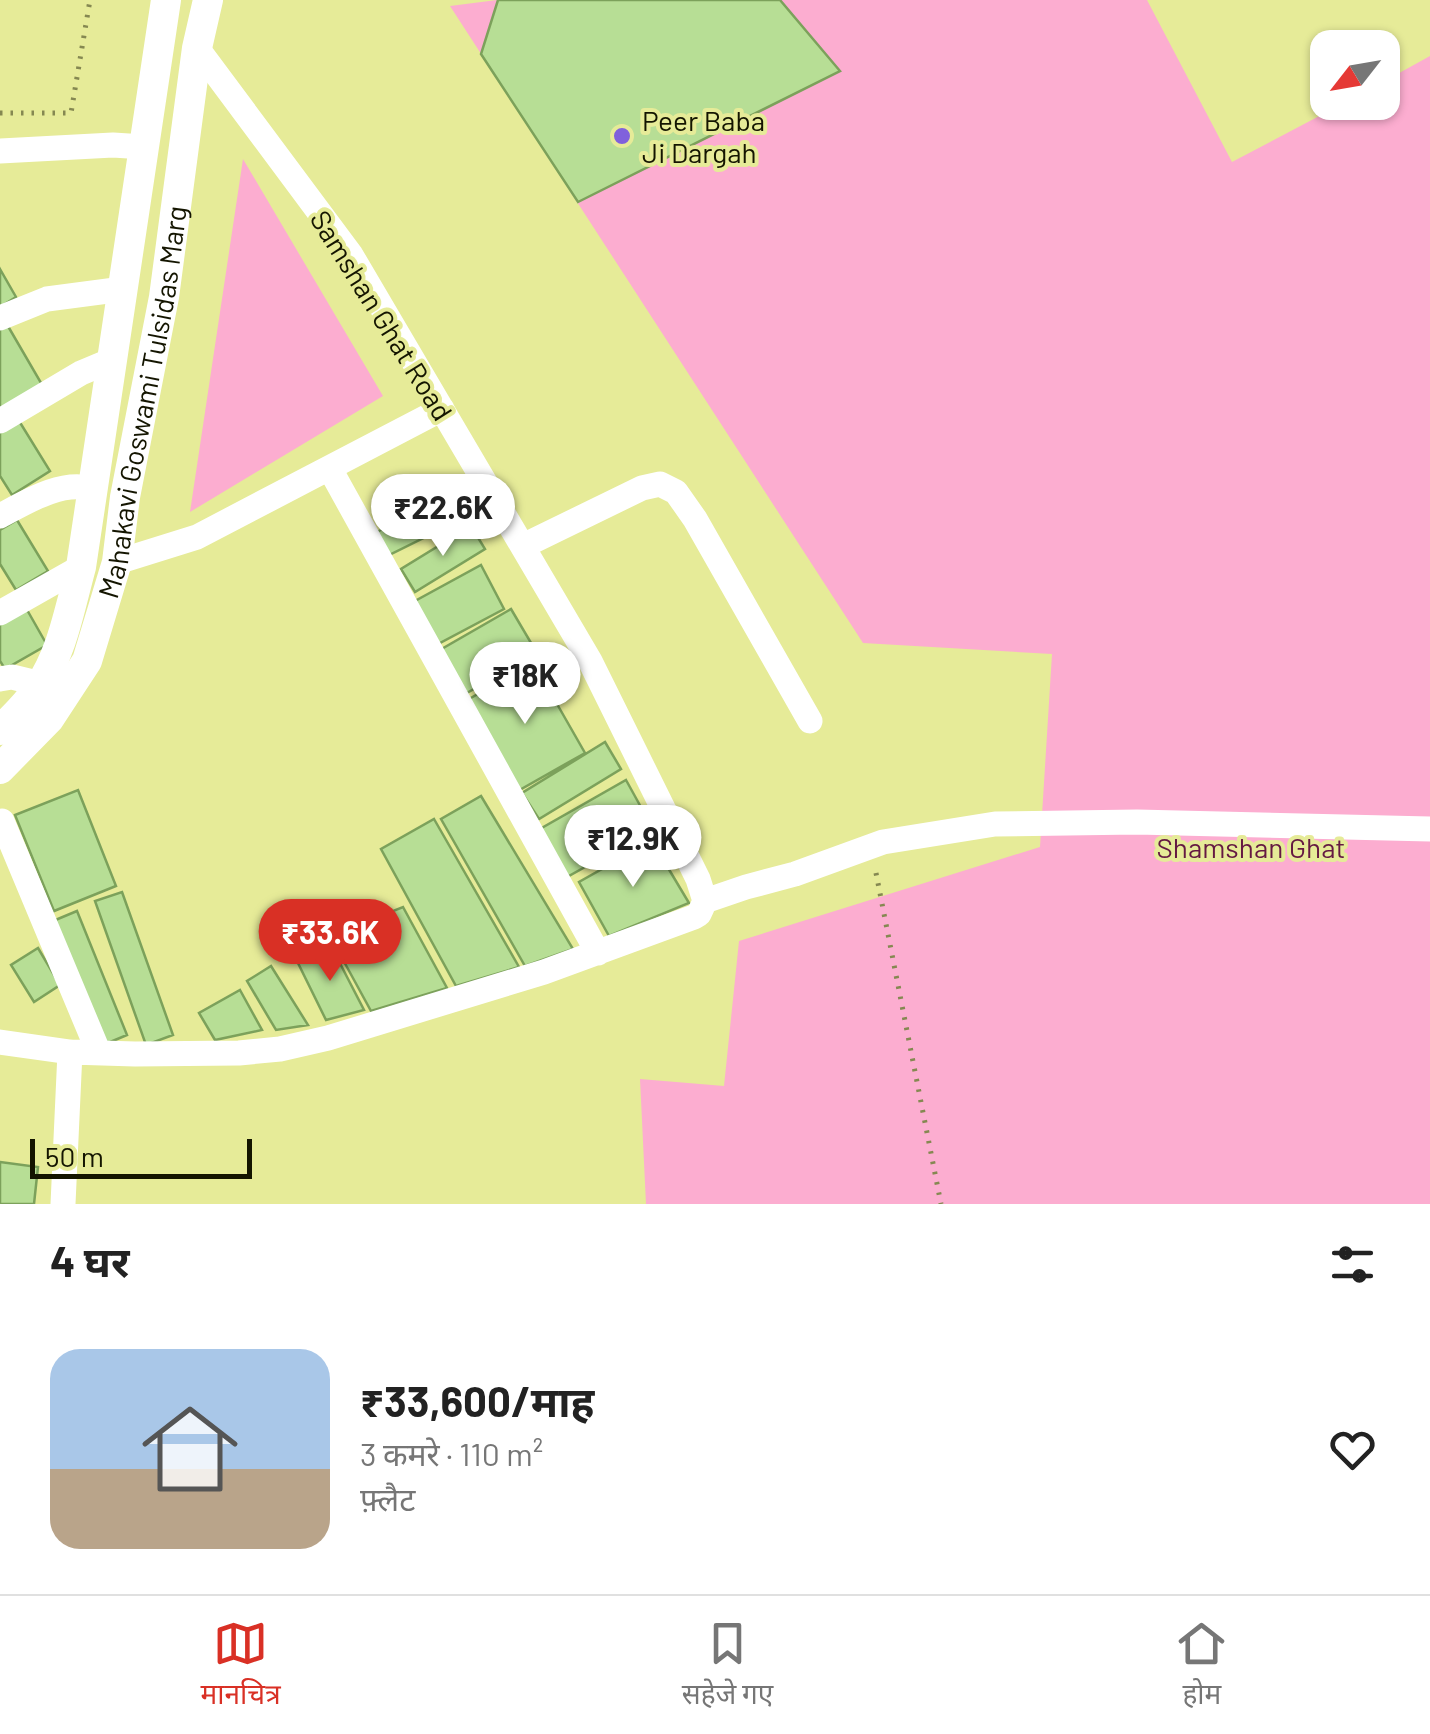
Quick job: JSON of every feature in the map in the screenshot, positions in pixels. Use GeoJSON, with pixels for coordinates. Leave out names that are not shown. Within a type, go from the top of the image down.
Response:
{"type":"FeatureCollection","features":[{"type":"Feature","properties":{"kind":"street","name":"Mahakavi Goswami Tulsidas Marg"},"geometry":{"type":"LineString","coordinates":[[0,730],[41,684],[64,630],[81,567],[166,0]]}},
{"type":"Feature","properties":{"kind":"street","name":"Mahakavi Goswami Tulsidas Marg"},"geometry":{"type":"LineString","coordinates":[[0,769],[48,718],[87,661],[117,562],[125,497],[164,297],[197,48],[208,0]]}},
{"type":"Feature","properties":{"kind":"street","name":"Samshan Ghat Road"},"geometry":{"type":"LineString","coordinates":[[197,48],[351,255],[523,546],[590,661],[698,879],[702,908]]}},
{"type":"Feature","properties":{"kind":"street"},"geometry":{"type":"LineString","coordinates":[[0,151],[144,147]]}},
{"type":"Feature","properties":{"kind":"street"},"geometry":{"type":"LineString","coordinates":[[0,318],[47,298],[122,289]]}},
{"type":"Feature","properties":{"kind":"street"},"geometry":{"type":"LineString","coordinates":[[0,421],[112,360]]}},
{"type":"Feature","properties":{"kind":"street"},"geometry":{"type":"LineString","coordinates":[[117,562],[197,538],[442,410]]}},
{"type":"Feature","properties":{"kind":"street"},"geometry":{"type":"LineString","coordinates":[[330,468],[598,953]]}},
{"type":"Feature","properties":{"kind":"street"},"geometry":{"type":"LineString","coordinates":[[523,546],[642,488],[660,484],[676,492],[810,721]]}},
{"type":"Feature","properties":{"kind":"street"},"geometry":{"type":"LineString","coordinates":[[0,516],[56,490],[83,486],[93,490]]}},
{"type":"Feature","properties":{"kind":"street"},"geometry":{"type":"LineString","coordinates":[[0,613],[81,567]]}},
{"type":"Feature","properties":{"kind":"street"},"geometry":{"type":"LineString","coordinates":[[0,679],[12,677],[41,684]]}},
{"type":"Feature","properties":{"kind":"street"},"geometry":{"type":"LineString","coordinates":[[2,821],[98,1053]]}},
{"type":"Feature","properties":{"kind":"street"},"geometry":{"type":"LineString","coordinates":[[0,1042],[70,1052],[210,1054],[280,1048],[328,1038],[598,953],[702,908],[883,842],[995,824],[1137,822],[1430,829]]}},
{"type":"Feature","properties":{"kind":"street"},"geometry":{"type":"LineString","coordinates":[[62,1204],[70,1052]]}},
{"type":"Feature","properties":{"kind":"path"},"geometry":{"type":"LineString","coordinates":[[0,113],[70,113],[90,0]]}},
{"type":"Feature","properties":{"kind":"path"},"geometry":{"type":"LineString","coordinates":[[871,846],[941,1204]]}},
{"type":"Feature","properties":{"kind":"green space","name":"Shamshan Ghat"},"geometry":{"type":"Polygon","coordinates":[[[497,0],[1147,0],[1232,162],[1312,120],[1400,120],[1400,73],[1430,56],[1430,1204],[646,1204],[640,1079],[724,1086],[739,941],[1040,847],[1052,654],[863,643],[450,6],[497,0]]]}},
{"type":"Feature","properties":{"kind":"green space"},"geometry":{"type":"Polygon","coordinates":[[[243,159],[383,396],[190,512],[243,159]]]}},
{"type":"Feature","properties":{"kind":"building","name":"Peer Baba Ji Dargah"},"geometry":{"type":"Polygon","coordinates":[[[498,0],[780,0],[840,71],[578,202],[481,54],[498,0]]]}},
{"type":"Feature","properties":{"kind":"building"},"geometry":{"type":"Polygon","coordinates":[[[0,269],[16,297],[0,307],[0,269]]]}},
{"type":"Feature","properties":{"kind":"building"},"geometry":{"type":"Polygon","coordinates":[[[5,321],[44,388],[0,413],[0,324],[5,321]]]}},
{"type":"Feature","properties":{"kind":"building"},"geometry":{"type":"Polygon","coordinates":[[[16,416],[50,471],[12,495],[0,476],[0,426],[16,416]]]}},
{"type":"Feature","properties":{"kind":"building"},"geometry":{"type":"Polygon","coordinates":[[[456,492],[468,516],[389,555],[377,532],[456,492]]]}},
{"type":"Feature","properties":{"kind":"building"},"geometry":{"type":"Polygon","coordinates":[[[17,520],[48,571],[16,590],[0,564],[0,530],[17,520]]]}},
{"type":"Feature","properties":{"kind":"building"},"geometry":{"type":"Polygon","coordinates":[[[471,526],[485,549],[415,592],[401,569],[471,526]]]}},
{"type":"Feature","properties":{"kind":"building"},"geometry":{"type":"Polygon","coordinates":[[[481,565],[504,609],[438,644],[415,601],[481,565]]]}},
{"type":"Feature","properties":{"kind":"building"},"geometry":{"type":"Polygon","coordinates":[[[26,608],[47,645],[5,669],[0,661],[0,622],[26,608]]]}},
{"type":"Feature","properties":{"kind":"building"},"geometry":{"type":"Polygon","coordinates":[[[511,609],[537,653],[458,698],[433,654],[511,609]]]}},
{"type":"Feature","properties":{"kind":"building"},"geometry":{"type":"Polygon","coordinates":[[[533,662],[585,753],[516,792],[464,702],[533,662]]]}},
{"type":"Feature","properties":{"kind":"building"},"geometry":{"type":"Polygon","coordinates":[[[605,742],[621,769],[539,819],[522,793],[605,742]]]}},
{"type":"Feature","properties":{"kind":"building"},"geometry":{"type":"Polygon","coordinates":[[[626,780],[653,829],[567,877],[540,829],[626,780]]]}},
{"type":"Feature","properties":{"kind":"building"},"geometry":{"type":"Polygon","coordinates":[[[78,790],[116,886],[54,911],[15,815],[78,790]]]}},
{"type":"Feature","properties":{"kind":"building"},"geometry":{"type":"Polygon","coordinates":[[[481,796],[573,949],[525,966],[441,819],[481,796]]]}},
{"type":"Feature","properties":{"kind":"building"},"geometry":{"type":"Polygon","coordinates":[[[434,819],[519,967],[456,986],[381,849],[434,819]]]}},
{"type":"Feature","properties":{"kind":"building"},"geometry":{"type":"Polygon","coordinates":[[[652,841],[689,903],[609,936],[579,882],[652,841]]]}},
{"type":"Feature","properties":{"kind":"building"},"geometry":{"type":"Polygon","coordinates":[[[122,892],[173,1035],[146,1045],[95,901],[122,892]]]}},
{"type":"Feature","properties":{"kind":"building"},"geometry":{"type":"Polygon","coordinates":[[[403,907],[447,988],[371,1011],[330,936],[403,907]]]}},
{"type":"Feature","properties":{"kind":"building"},"geometry":{"type":"Polygon","coordinates":[[[77,911],[127,1035],[103,1045],[53,921],[77,911]]]}},
{"type":"Feature","properties":{"kind":"building"},"geometry":{"type":"Polygon","coordinates":[[[330,944],[364,1010],[326,1020],[297,961],[330,944]]]}},
{"type":"Feature","properties":{"kind":"building"},"geometry":{"type":"Polygon","coordinates":[[[38,948],[60,985],[34,1002],[11,965],[38,948]]]}},
{"type":"Feature","properties":{"kind":"building"},"geometry":{"type":"Polygon","coordinates":[[[271,966],[308,1025],[276,1030],[247,981],[271,966]]]}},
{"type":"Feature","properties":{"kind":"building"},"geometry":{"type":"Polygon","coordinates":[[[240,990],[262,1030],[215,1040],[199,1013],[240,990]]]}},
{"type":"Feature","properties":{"kind":"building"},"geometry":{"type":"Polygon","coordinates":[[[0,1162],[38,1167],[34,1204],[0,1204],[0,1162]]]}},
{"type":"Feature","properties":{"kind":"place","name":"Peer Baba Ji Dargah"},"geometry":{"type":"Point","coordinates":[622,136]}}]}
